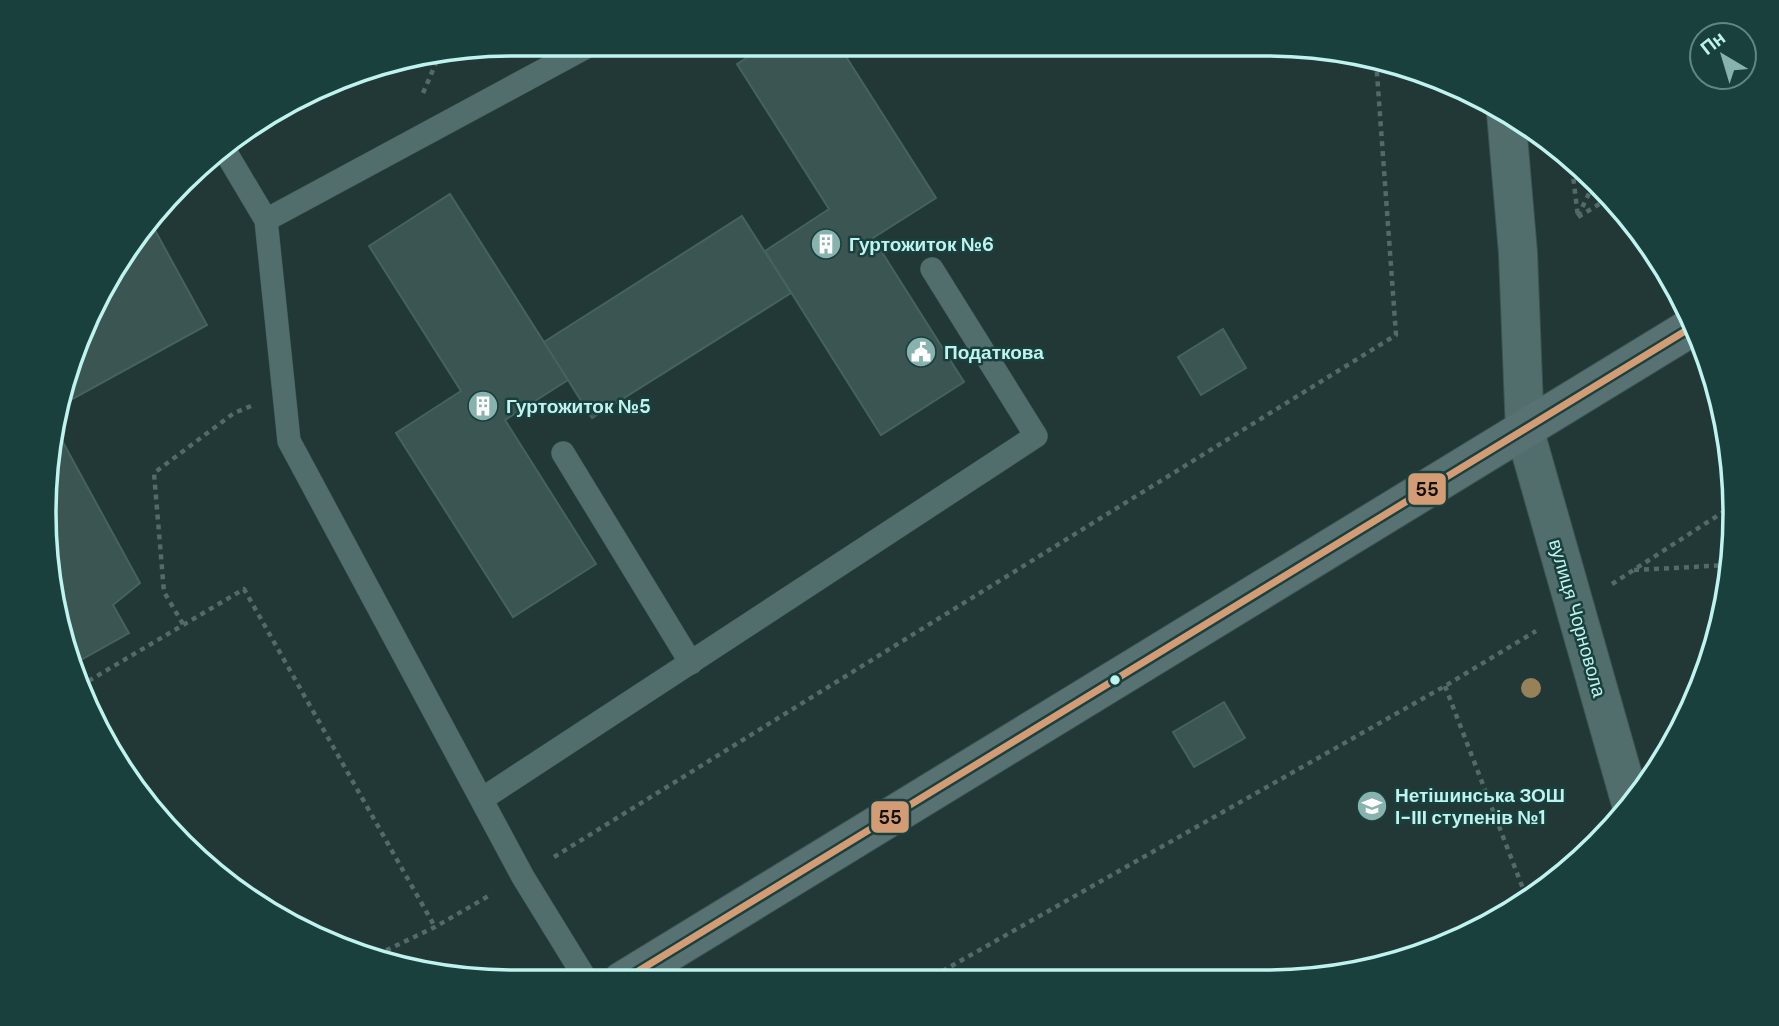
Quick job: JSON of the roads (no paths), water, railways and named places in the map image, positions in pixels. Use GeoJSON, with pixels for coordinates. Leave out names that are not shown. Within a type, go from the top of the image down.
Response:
{"type":"FeatureCollection","features":[{"type":"Feature","properties":{"kind":"main road"},"geometry":{"type":"LineString","coordinates":[[640,970],[1525,432],[1685,331]]}},
{"type":"Feature","properties":{"kind":"street","name":"вулиця Чорновола"},"geometry":{"type":"LineString","coordinates":[[1507,125],[1518,253],[1525,432],[1628,793]]}},
{"type":"Feature","properties":{"kind":"lane"},"geometry":{"type":"LineString","coordinates":[[266,220],[570,56]]}},
{"type":"Feature","properties":{"kind":"lane"},"geometry":{"type":"LineString","coordinates":[[228,156],[266,220],[289,442],[523,877],[580,970]]}},
{"type":"Feature","properties":{"kind":"lane"},"geometry":{"type":"LineString","coordinates":[[482,799],[1036,436],[932,269]]}},
{"type":"Feature","properties":{"kind":"lane"},"geometry":{"type":"LineString","coordinates":[[563,453],[691,663]]}},
{"type":"Feature","properties":{"kind":"place","name":"Гуртожиток №6"},"geometry":{"type":"Point","coordinates":[826,244]}},
{"type":"Feature","properties":{"kind":"place","name":"Податкова"},"geometry":{"type":"Point","coordinates":[921,352]}},
{"type":"Feature","properties":{"kind":"place","name":"Гуртожиток №5"},"geometry":{"type":"Point","coordinates":[483,406]}},
{"type":"Feature","properties":{"kind":"place","name":"Нетішинська ЗОШ І-ІІІ ступенів №1"},"geometry":{"type":"Point","coordinates":[1372,806]}}]}
